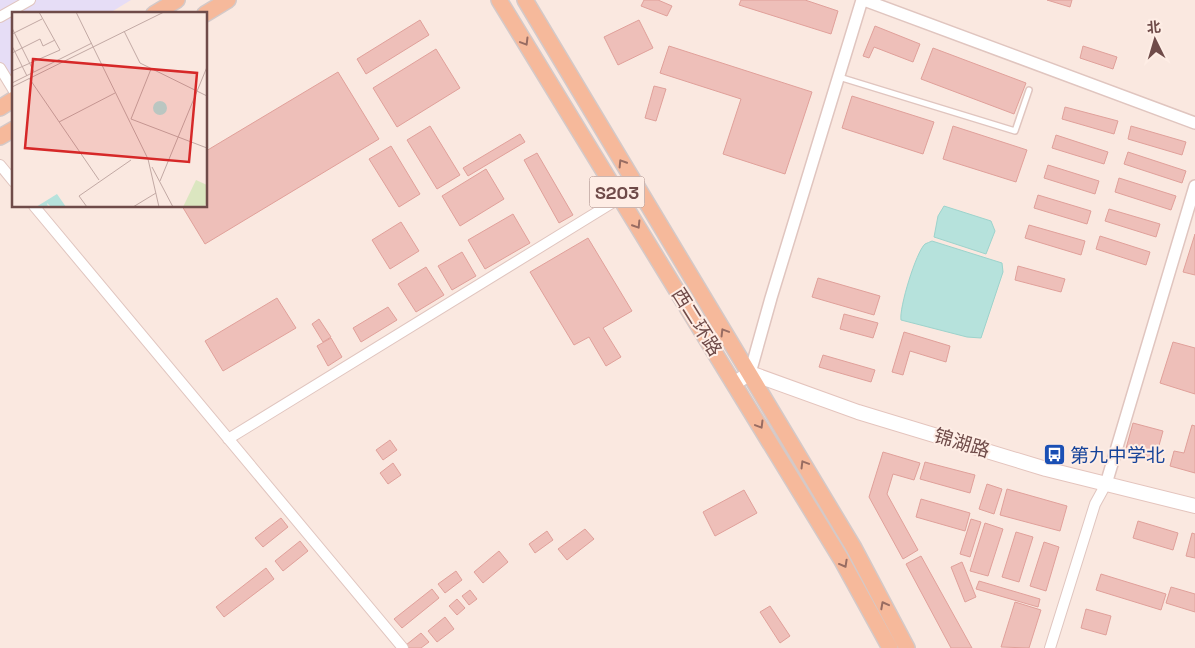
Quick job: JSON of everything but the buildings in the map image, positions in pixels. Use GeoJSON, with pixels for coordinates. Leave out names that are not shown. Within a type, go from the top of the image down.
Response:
{"type":"FeatureCollection","features":[{"type":"Feature","properties":{"kind":"main road"},"geometry":{"type":"LineString","coordinates":[[157,12],[177,0]]}},
{"type":"Feature","properties":{"kind":"main road"},"geometry":{"type":"LineString","coordinates":[[208,12],[228,0]]}},
{"type":"Feature","properties":{"kind":"main road","name":"西二环路"},"geometry":{"type":"LineString","coordinates":[[499,0],[735,383],[841,559],[890,648]]}},
{"type":"Feature","properties":{"kind":"main road","name":"西二环路"},"geometry":{"type":"LineString","coordinates":[[524,0],[854,548],[907,648]]}},
{"type":"Feature","properties":{"kind":"main road"},"geometry":{"type":"LineString","coordinates":[[0,108],[12,100]]}},
{"type":"Feature","properties":{"kind":"main road"},"geometry":{"type":"LineString","coordinates":[[0,137],[12,130]]}},
{"type":"Feature","properties":{"kind":"main road"},"geometry":{"type":"LineString","coordinates":[[620,198],[637,186]]}},
{"type":"Feature","properties":{"kind":"main road"},"geometry":{"type":"LineString","coordinates":[[735,383],[750,374]]}},
{"type":"Feature","properties":{"kind":"main road","name":"锦湖路"},"geometry":{"type":"LineString","coordinates":[[750,374],[876,417],[1046,469],[1195,506]]}},
{"type":"Feature","properties":{"kind":"street"},"geometry":{"type":"LineString","coordinates":[[0,18],[30,0]]}},
{"type":"Feature","properties":{"kind":"street"},"geometry":{"type":"LineString","coordinates":[[750,374],[771,298],[863,0],[1195,123]]}},
{"type":"Feature","properties":{"kind":"street"},"geometry":{"type":"LineString","coordinates":[[0,68],[12,88]]}},
{"type":"Feature","properties":{"kind":"street"},"geometry":{"type":"LineString","coordinates":[[0,165],[12,180]]}},
{"type":"Feature","properties":{"kind":"street"},"geometry":{"type":"LineString","coordinates":[[1050,648],[1095,504],[1106,484],[1195,186]]}},
{"type":"Feature","properties":{"kind":"street"},"geometry":{"type":"LineString","coordinates":[[228,438],[620,198]]}},
{"type":"Feature","properties":{"kind":"street"},"geometry":{"type":"LineString","coordinates":[[36,208],[403,648]]}},
{"type":"Feature","properties":{"kind":"lane"},"geometry":{"type":"LineString","coordinates":[[838,77],[1015,131],[1029,90]]}},
{"type":"Feature","properties":{"kind":"shaded area"},"geometry":{"type":"Polygon","coordinates":[[[0,0],[131,0],[111,12],[12,12],[12,73],[0,80],[0,0]]]}},
{"type":"Feature","properties":{"kind":"water"},"geometry":{"type":"Polygon","coordinates":[[[944,206],[991,221],[995,231],[986,254],[934,237],[938,216],[944,206]]]}},
{"type":"Feature","properties":{"kind":"water"},"geometry":{"type":"Polygon","coordinates":[[[932,241],[1002,263],[1003,272],[981,338],[967,337],[901,320],[905,293],[913,268],[921,249],[925,244],[932,241]]]}},
{"type":"Feature","properties":{"kind":"place","name":"第九中学北"},"geometry":{"type":"Point","coordinates":[1054,455]}}]}
